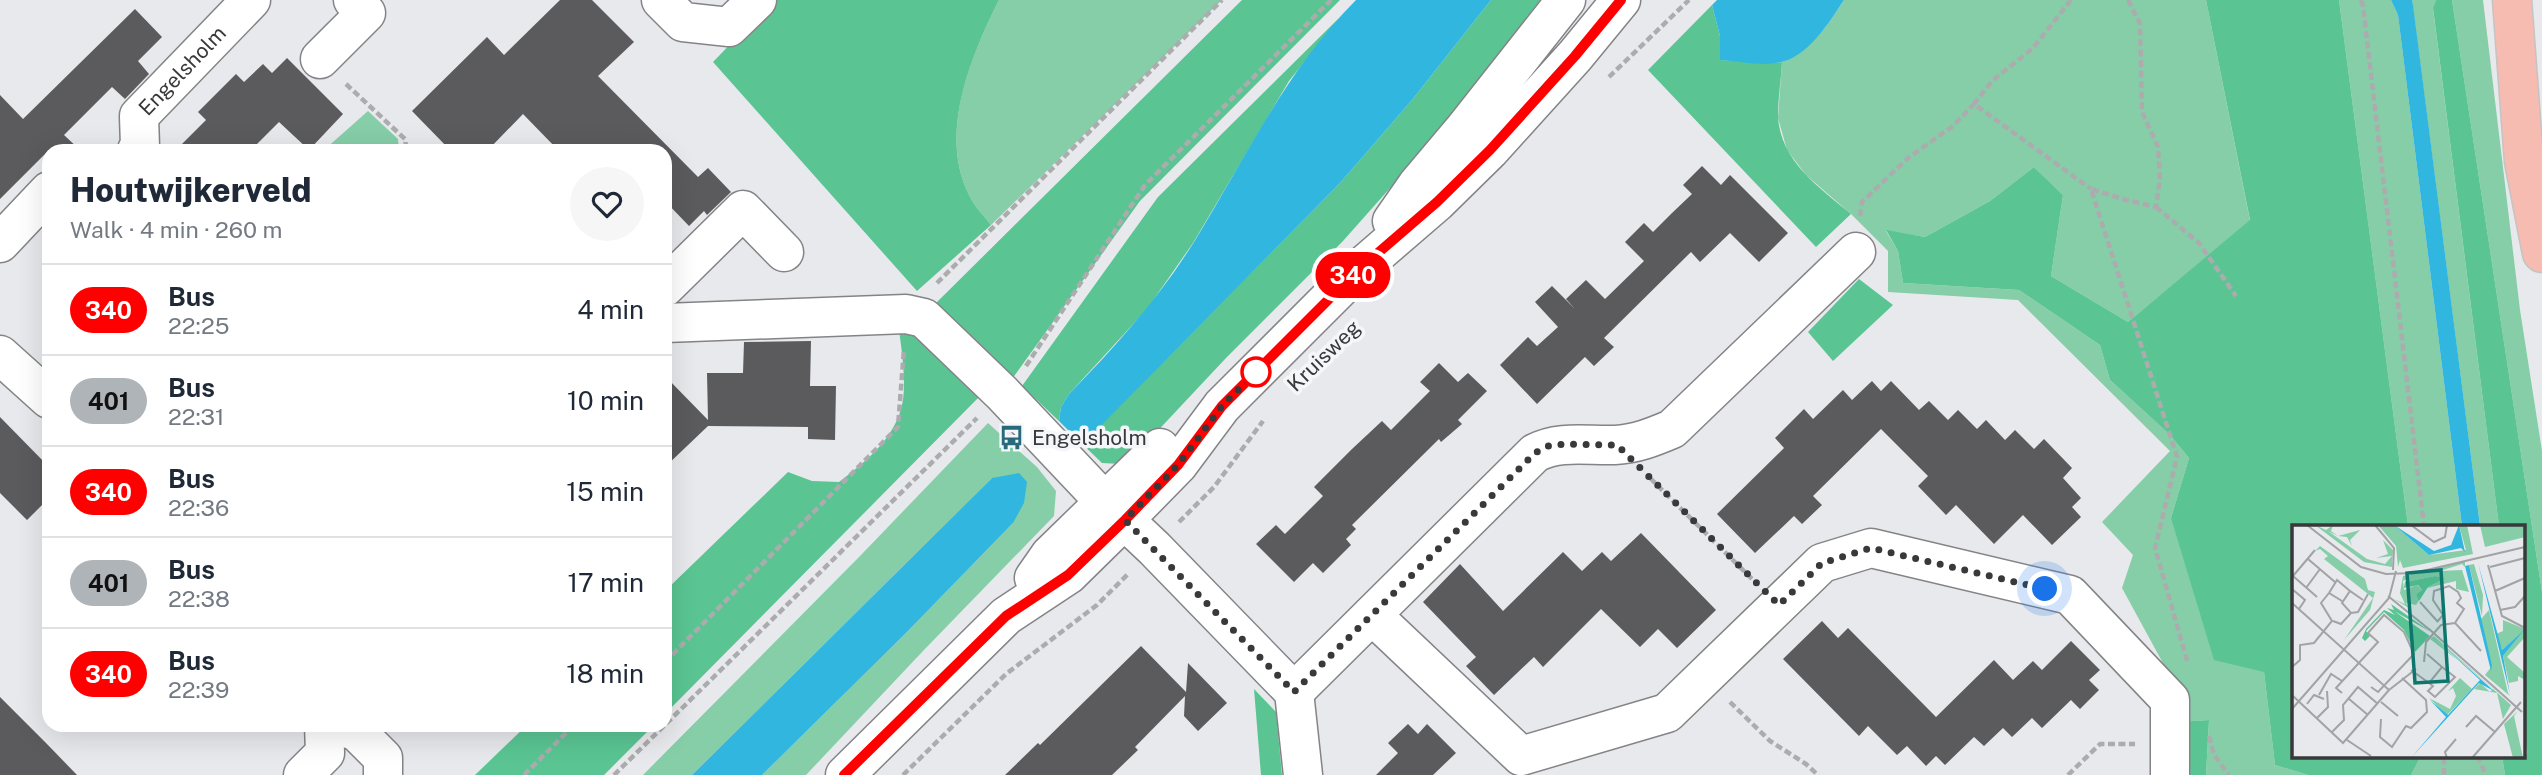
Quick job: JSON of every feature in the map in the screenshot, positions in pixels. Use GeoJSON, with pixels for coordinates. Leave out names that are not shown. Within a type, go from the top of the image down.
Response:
{"type":"FeatureCollection","features":[{"type":"Feature","properties":{"kind":"highway"},"geometry":{"type":"LineString","coordinates":[[2512,0],[2524,161],[2542,253]]}},
{"type":"Feature","properties":{"kind":"street","name":"Engelsholm"},"geometry":{"type":"LineString","coordinates":[[141,144],[139,116],[251,0]]}},
{"type":"Feature","properties":{"kind":"street"},"geometry":{"type":"LineString","coordinates":[[320,59],[366,13],[353,0]]}},
{"type":"Feature","properties":{"kind":"street"},"geometry":{"type":"LineString","coordinates":[[662,0],[683,22],[729,27],[757,0]]}},
{"type":"Feature","properties":{"kind":"street","name":"Kruisweg"},"geometry":{"type":"LineString","coordinates":[[1357,271],[1417,184],[1566,0]]}},
{"type":"Feature","properties":{"kind":"street","name":"Kruisweg"},"geometry":{"type":"LineString","coordinates":[[845,775],[1006,616],[1050,555],[1114,510],[1160,448],[1222,406],[1357,271],[1437,202],[1490,150],[1575,56],[1621,0]]}},
{"type":"Feature","properties":{"kind":"street"},"geometry":{"type":"LineString","coordinates":[[0,243],[42,198]]}},
{"type":"Feature","properties":{"kind":"street"},"geometry":{"type":"LineString","coordinates":[[672,280],[743,210],[784,252]]}},
{"type":"Feature","properties":{"kind":"street"},"geometry":{"type":"LineString","coordinates":[[1294,692],[1535,453],[1548,446],[1566,444],[1617,445],[1646,441],[1672,429],[1856,252]]}},
{"type":"Feature","properties":{"kind":"street"},"geometry":{"type":"LineString","coordinates":[[672,323],[906,314],[924,318],[1002,393],[1294,692],[1303,775]]}},
{"type":"Feature","properties":{"kind":"street"},"geometry":{"type":"LineString","coordinates":[[0,355],[42,393]]}},
{"type":"Feature","properties":{"kind":"street"},"geometry":{"type":"LineString","coordinates":[[1372,615],[1521,756],[1667,713],[1822,563],[1871,548],[2070,595],[2169,700],[2170,760]]}},
{"type":"Feature","properties":{"kind":"street"},"geometry":{"type":"LineString","coordinates":[[303,775],[325,754],[324,732]]}},
{"type":"Feature","properties":{"kind":"street"},"geometry":{"type":"LineString","coordinates":[[357,732],[383,758],[383,775]]}},
{"type":"Feature","properties":{"kind":"path"},"geometry":{"type":"LineString","coordinates":[[1856,252],[1862,202],[1908,158],[1953,126],[1992,81],[2033,48],[2071,0]]}},
{"type":"Feature","properties":{"kind":"path"},"geometry":{"type":"LineString","coordinates":[[2128,0],[2140,24],[2142,112],[2158,147],[2160,179],[2157,207]]}},
{"type":"Feature","properties":{"kind":"path"},"geometry":{"type":"LineString","coordinates":[[2361,0],[2424,525]]}},
{"type":"Feature","properties":{"kind":"path"},"geometry":{"type":"LineString","coordinates":[[320,59],[406,141],[406,144]]}},
{"type":"Feature","properties":{"kind":"path"},"geometry":{"type":"LineString","coordinates":[[1974,104],[2091,189],[2157,207],[2199,243],[2236,296]]}},
{"type":"Feature","properties":{"kind":"path"},"geometry":{"type":"LineString","coordinates":[[2091,189],[2177,457],[2155,548],[2189,665]]}},
{"type":"Feature","properties":{"kind":"path"},"geometry":{"type":"LineString","coordinates":[[1154,548],[1214,487],[1265,419]]}},
{"type":"Feature","properties":{"kind":"path"},"geometry":{"type":"LineString","coordinates":[[1617,445],[1779,605]]}},
{"type":"Feature","properties":{"kind":"path"},"geometry":{"type":"LineString","coordinates":[[903,775],[1006,674]]}},
{"type":"Feature","properties":{"kind":"path"},"geometry":{"type":"LineString","coordinates":[[1707,674],[1751,724],[1818,775]]}},
{"type":"Feature","properties":{"kind":"path"},"geometry":{"type":"LineString","coordinates":[[2207,729],[2214,755],[2229,775]]}},
{"type":"Feature","properties":{"kind":"path"},"geometry":{"type":"LineString","coordinates":[[524,775],[567,732]]}},
{"type":"Feature","properties":{"kind":"path"},"geometry":{"type":"LineString","coordinates":[[2068,775],[2100,744],[2170,760]]}},
{"type":"Feature","properties":{"kind":"path"},"geometry":{"type":"LineString","coordinates":[[2478,758],[2486,775]]}},
{"type":"Feature","properties":{"kind":"green space"},"geometry":{"type":"Polygon","coordinates":[[[773,0],[999,0],[969,70],[957,121],[960,171],[971,199],[991,225],[917,291],[713,62],[773,0]]]}},
{"type":"Feature","properties":{"kind":"green space"},"geometry":{"type":"Polygon","coordinates":[[[999,0],[1222,0],[991,225],[971,199],[960,171],[957,121],[969,70],[999,0]]]}},
{"type":"Feature","properties":{"kind":"green space"},"geometry":{"type":"Polygon","coordinates":[[[1242,0],[1340,0],[1140,201],[1012,379],[936,303],[1242,0]]]}},
{"type":"Feature","properties":{"kind":"green space"},"geometry":{"type":"Polygon","coordinates":[[[1491,0],[1548,0],[1446,125],[1343,241],[1226,358],[1150,439],[1121,464],[1102,463],[1078,440],[1089,437],[1340,183],[1412,100],[1491,0]]]}},
{"type":"Feature","properties":{"kind":"green space"},"geometry":{"type":"Polygon","coordinates":[[[1844,0],[2206,0],[2250,221],[2128,322],[2051,276],[2063,195],[2034,167],[1990,201],[1925,237],[1886,231],[1898,251],[1903,283],[2019,290],[2100,345],[2110,380],[2169,434],[2189,458],[2171,518],[2264,672],[2275,765],[2308,775],[2206,775],[2209,720],[2178,722],[2182,698],[2122,588],[2133,555],[2102,522],[2170,451],[2018,300],[1888,292],[1888,251],[1806,175],[1787,150],[1778,118],[1782,62],[1810,44],[1844,0]]]}},
{"type":"Feature","properties":{"kind":"green space"},"geometry":{"type":"Polygon","coordinates":[[[2206,0],[2339,0],[2408,525],[2292,525],[2292,758],[2420,758],[2411,775],[2308,775],[2275,765],[2264,672],[2214,660],[2171,518],[2189,458],[2169,434],[2110,380],[2100,345],[2019,290],[1903,283],[1898,251],[1886,230],[1925,237],[1990,201],[2034,167],[2063,195],[2051,276],[2128,322],[2250,220],[2206,0]]]}},
{"type":"Feature","properties":{"kind":"green space"},"geometry":{"type":"Polygon","coordinates":[[[2339,0],[2391,0],[2398,15],[2462,525],[2408,525],[2339,0]]]}},
{"type":"Feature","properties":{"kind":"green space"},"geometry":{"type":"Polygon","coordinates":[[[2412,0],[2436,0],[2433,9],[2499,525],[2480,525],[2412,0]]]}},
{"type":"Feature","properties":{"kind":"green space"},"geometry":{"type":"Polygon","coordinates":[[[2436,0],[2452,0],[2542,592],[2542,775],[2505,775],[2502,758],[2524,758],[2524,754],[2527,754],[2524,727],[2524,525],[2499,525],[2433,8],[2436,0]]]}},
{"type":"Feature","properties":{"kind":"green space"},"geometry":{"type":"Polygon","coordinates":[[[2452,0],[2483,0],[2520,310],[2542,451],[2542,592],[2452,0]]]}},
{"type":"Feature","properties":{"kind":"green space"},"geometry":{"type":"Polygon","coordinates":[[[1712,5],[1720,36],[1720,60],[1782,62],[1778,116],[1786,147],[1804,172],[1851,214],[1816,247],[1648,70],[1712,5]]]}},
{"type":"Feature","properties":{"kind":"green space"},"geometry":{"type":"Polygon","coordinates":[[[1339,18],[1289,81],[1193,243],[1147,309],[1069,394],[1061,407],[1059,421],[1022,386],[1158,197],[1339,18]]]}},
{"type":"Feature","properties":{"kind":"green space"},"geometry":{"type":"Polygon","coordinates":[[[368,111],[398,139],[398,144],[331,144],[368,111]]]}},
{"type":"Feature","properties":{"kind":"green space"},"geometry":{"type":"Polygon","coordinates":[[[1859,279],[1893,305],[1833,361],[1808,332],[1859,279]]]}},
{"type":"Feature","properties":{"kind":"green space"},"geometry":{"type":"Polygon","coordinates":[[[898,322],[906,322],[981,395],[672,707],[672,584],[788,472],[812,481],[839,482],[867,459],[884,441],[897,421],[903,399],[903,366],[898,322]]]}},
{"type":"Feature","properties":{"kind":"green space"},"geometry":{"type":"Polygon","coordinates":[[[988,423],[1037,467],[1056,491],[1054,516],[806,775],[762,775],[1013,523],[992,478],[692,775],[643,775],[861,555],[988,423]]]}},
{"type":"Feature","properties":{"kind":"green space"},"geometry":{"type":"Polygon","coordinates":[[[1254,689],[1276,712],[1282,775],[1261,775],[1254,689]]]}},
{"type":"Feature","properties":{"kind":"green space"},"geometry":{"type":"Polygon","coordinates":[[[2209,720],[2206,775],[2174,775],[2178,722],[2209,720]]]}},
{"type":"Feature","properties":{"kind":"green space"},"geometry":{"type":"Polygon","coordinates":[[[520,732],[647,732],[604,775],[475,775],[520,732]]]}},
{"type":"Feature","properties":{"kind":"green space"},"geometry":{"type":"Polygon","coordinates":[[[2420,758],[2502,758],[2505,775],[2411,775],[2420,758]]]}},
{"type":"Feature","properties":{"kind":"water"},"geometry":{"type":"Polygon","coordinates":[[[1356,0],[1491,0],[1412,100],[1340,183],[1089,438],[1078,440],[1059,421],[1061,407],[1069,394],[1120,340],[1166,283],[1194,242],[1287,85],[1331,27],[1356,0]]]}},
{"type":"Feature","properties":{"kind":"water"},"geometry":{"type":"Polygon","coordinates":[[[1717,0],[1844,0],[1807,48],[1787,60],[1763,64],[1720,60],[1720,36],[1712,5],[1717,0]]]}},
{"type":"Feature","properties":{"kind":"water"},"geometry":{"type":"Polygon","coordinates":[[[2391,0],[2412,0],[2480,525],[2462,525],[2398,15],[2391,0]]]}},
{"type":"Feature","properties":{"kind":"water"},"geometry":{"type":"Polygon","coordinates":[[[1019,473],[1027,482],[1024,503],[1013,523],[762,775],[692,775],[992,478],[1019,473]]]}},
{"type":"Feature","properties":{"kind":"building"},"geometry":{"type":"Polygon","coordinates":[[[560,0],[592,0],[634,42],[598,76],[665,144],[552,144],[523,114],[494,144],[444,144],[412,111],[487,37],[504,55],[560,0]]]}},
{"type":"Feature","properties":{"kind":"building"},"geometry":{"type":"Polygon","coordinates":[[[135,9],[162,37],[138,61],[149,74],[125,99],[112,87],[64,135],[74,144],[42,144],[42,157],[0,199],[0,95],[23,119],[135,9]]]}},
{"type":"Feature","properties":{"kind":"building"},"geometry":{"type":"Polygon","coordinates":[[[287,58],[343,114],[315,144],[303,144],[279,122],[257,144],[182,144],[206,120],[198,112],[236,74],[244,82],[263,64],[272,73],[287,58]]]}},
{"type":"Feature","properties":{"kind":"building"},"geometry":{"type":"Polygon","coordinates":[[[672,151],[698,177],[708,168],[731,192],[707,215],[704,211],[689,226],[672,208],[672,151]]]}},
{"type":"Feature","properties":{"kind":"building"},"geometry":{"type":"Polygon","coordinates":[[[1702,166],[1721,185],[1730,175],[1788,233],[1759,262],[1730,233],[1700,262],[1691,252],[1604,338],[1614,347],[1594,366],[1585,357],[1537,404],[1500,365],[1528,337],[1537,346],[1558,327],[1535,302],[1552,286],[1575,309],[1566,299],[1586,280],[1605,299],[1644,261],[1625,242],[1644,223],[1653,232],[1692,194],[1683,185],[1702,166]]]}},
{"type":"Feature","properties":{"kind":"building"},"geometry":{"type":"Polygon","coordinates":[[[811,341],[810,386],[836,386],[835,440],[808,439],[808,427],[708,426],[672,460],[672,383],[708,420],[707,373],[743,373],[744,342],[811,341]]]}},
{"type":"Feature","properties":{"kind":"building"},"geometry":{"type":"Polygon","coordinates":[[[1439,363],[1458,382],[1468,373],[1487,391],[1458,420],[1462,424],[1441,442],[1439,439],[1352,525],[1356,529],[1346,539],[1351,545],[1323,573],[1313,563],[1294,582],[1256,544],[1276,525],[1285,534],[1323,496],[1314,487],[1382,421],[1391,430],[1430,391],[1420,382],[1439,363]]]}},
{"type":"Feature","properties":{"kind":"building"},"geometry":{"type":"Polygon","coordinates":[[[1872,381],[1881,391],[1891,381],[1919,410],[1929,401],[1948,420],[1958,410],[1977,429],[1986,420],[2005,440],[2015,430],[2034,449],[2044,439],[2072,468],[2063,478],[2081,498],[2072,507],[2081,517],[2052,545],[2023,515],[1994,544],[1956,505],[1946,515],[1918,486],[1928,476],[1881,429],[1813,496],[1822,505],[1802,524],[1794,516],[1755,553],[1717,514],[1784,448],[1775,438],[1804,409],[1813,419],[1843,390],[1852,400],[1872,381]]]}},
{"type":"Feature","properties":{"kind":"building"},"geometry":{"type":"Polygon","coordinates":[[[0,417],[42,460],[42,505],[27,520],[0,493],[0,417]]]}},
{"type":"Feature","properties":{"kind":"building"},"geometry":{"type":"Polygon","coordinates":[[[1641,533],[1716,610],[1677,648],[1658,629],[1640,647],[1601,609],[1543,667],[1534,657],[1494,695],[1466,666],[1476,657],[1423,602],[1460,564],[1503,611],[1563,552],[1582,571],[1602,552],[1611,561],[1641,533]]]}},
{"type":"Feature","properties":{"kind":"building"},"geometry":{"type":"Polygon","coordinates":[[[1822,621],[1838,638],[1848,628],[1936,717],[1994,660],[2013,680],[2033,661],[2042,670],[2071,641],[2100,670],[2089,680],[2099,690],[2080,709],[2071,700],[2042,728],[2032,718],[2012,737],[2003,728],[1984,746],[1974,737],[1945,765],[1936,756],[1926,766],[1907,746],[1897,755],[1868,726],[1859,736],[1783,659],[1822,621]]]}},
{"type":"Feature","properties":{"kind":"building"},"geometry":{"type":"Polygon","coordinates":[[[1141,646],[1186,692],[1188,663],[1227,703],[1198,731],[1184,716],[1185,696],[1135,747],[1138,750],[1112,775],[1005,775],[1038,743],[1040,745],[1141,646]]]}},
{"type":"Feature","properties":{"kind":"building"},"geometry":{"type":"Polygon","coordinates":[[[0,697],[46,743],[77,775],[0,775],[0,697]]]}},
{"type":"Feature","properties":{"kind":"building"},"geometry":{"type":"Polygon","coordinates":[[[1408,724],[1418,734],[1427,724],[1456,753],[1433,775],[1376,775],[1398,753],[1388,743],[1408,724]]]}},
{"type":"Feature","properties":{"kind":"bus line","name":"340"},"geometry":{"type":"LineString","coordinates":[[844,775],[1006,616],[1068,575],[1125,520],[1178,465],[1222,406],[1357,271],[1437,202],[1490,150],[1575,56],[1621,0]]}},
{"type":"Feature","properties":{"kind":"place","name":"Engelsholm"},"geometry":{"type":"Point","coordinates":[1012,438]}},
{"type":"Feature","properties":{"kind":"route"},"geometry":{"type":"LineString","coordinates":[[1256,372],[1222,406],[1178,465],[1125,520],[1294,692],[1535,453],[1548,446],[1617,445],[1779,605],[1822,563],[1871,548],[2045,589]]}}]}
